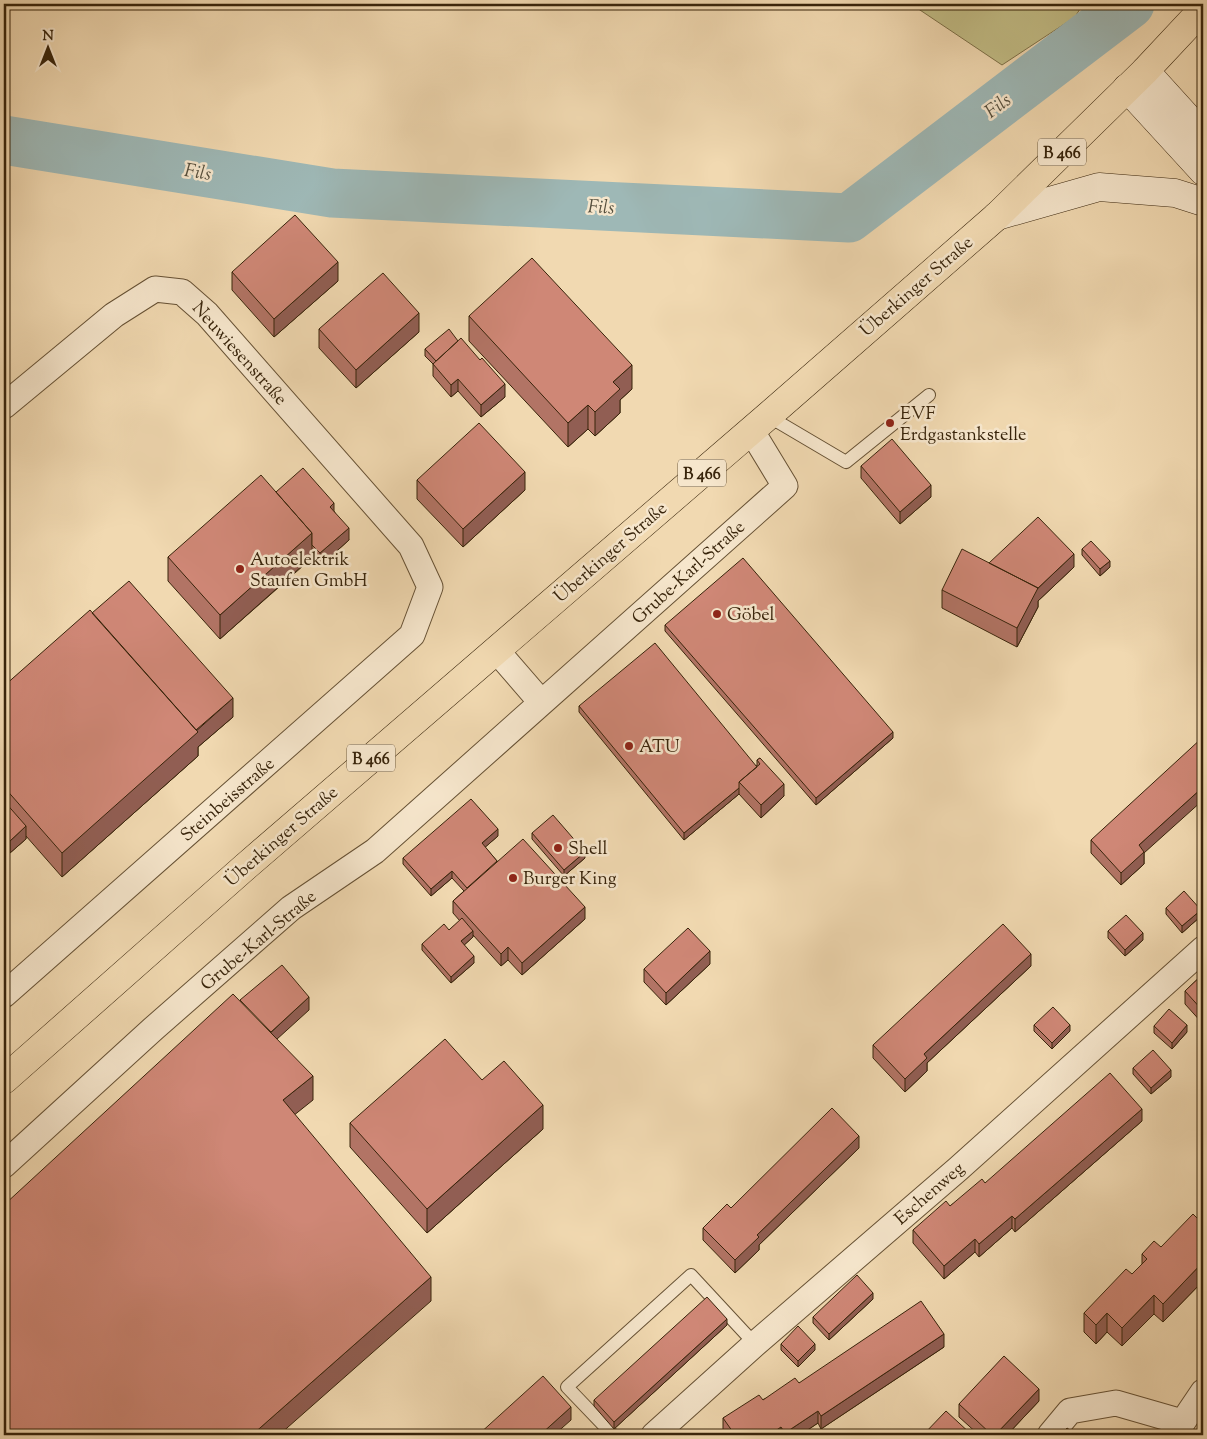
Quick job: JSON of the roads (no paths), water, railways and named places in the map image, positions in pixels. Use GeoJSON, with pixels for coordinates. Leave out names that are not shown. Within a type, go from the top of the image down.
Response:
{"type":"FeatureCollection","features":[{"type":"Feature","properties":{"kind":"main road","name":"Überkinger Straße"},"geometry":{"type":"LineString","coordinates":[[4,1080],[245,867],[997,216],[1136,80],[1203,9]]}},
{"type":"Feature","properties":{"kind":"main road"},"geometry":{"type":"LineString","coordinates":[[1136,80],[1203,135]]}},
{"type":"Feature","properties":{"kind":"main road"},"geometry":{"type":"LineString","coordinates":[[1136,80],[1203,171]]}},
{"type":"Feature","properties":{"kind":"main road"},"geometry":{"type":"LineString","coordinates":[[997,216],[1099,187],[1175,193],[1203,202]]}},
{"type":"Feature","properties":{"kind":"street","name":"Neuwiesenstraße"},"geometry":{"type":"LineString","coordinates":[[4,406],[114,315],[155,289],[182,292],[207,314],[411,546],[430,588]]}},
{"type":"Feature","properties":{"kind":"street","name":"Grube-Karl-Straße"},"geometry":{"type":"LineString","coordinates":[[4,1166],[153,1029],[291,908],[375,851],[786,486],[760,423]]}},
{"type":"Feature","properties":{"kind":"street","name":"Steinbeisstraße"},"geometry":{"type":"LineString","coordinates":[[4,995],[412,635],[430,588]]}},
{"type":"Feature","properties":{"kind":"street"},"geometry":{"type":"LineString","coordinates":[[496,650],[541,702]]}},
{"type":"Feature","properties":{"kind":"street","name":"Eschenweg"},"geometry":{"type":"LineString","coordinates":[[654,1435],[755,1344],[958,1169],[1203,949]]}},
{"type":"Feature","properties":{"kind":"street"},"geometry":{"type":"LineString","coordinates":[[1050,1435],[1070,1411],[1116,1403],[1178,1429],[1203,1392]]}},
{"type":"Feature","properties":{"kind":"lane"},"geometry":{"type":"LineString","coordinates":[[760,423],[846,462],[929,395]]}},
{"type":"Feature","properties":{"kind":"lane"},"geometry":{"type":"LineString","coordinates":[[614,1435],[566,1387],[691,1275],[755,1344]]}},
{"type":"Feature","properties":{"kind":"waterway","name":"Fils"},"geometry":{"type":"LineString","coordinates":[[4,140],[332,193],[849,218],[1130,4]]}},
{"type":"Feature","properties":{"kind":"place","name":"EVF Erdgastankstelle"},"geometry":{"type":"Point","coordinates":[890,423]}},
{"type":"Feature","properties":{"kind":"place","name":"Autoelektrik Staufen GmbH"},"geometry":{"type":"Point","coordinates":[240,569]}},
{"type":"Feature","properties":{"kind":"place","name":"Göbel"},"geometry":{"type":"Point","coordinates":[717,614]}},
{"type":"Feature","properties":{"kind":"place","name":"ATU"},"geometry":{"type":"Point","coordinates":[629,746]}},
{"type":"Feature","properties":{"kind":"place","name":"Shell"},"geometry":{"type":"Point","coordinates":[558,848]}},
{"type":"Feature","properties":{"kind":"place","name":"Burger King"},"geometry":{"type":"Point","coordinates":[513,878]}}]}
